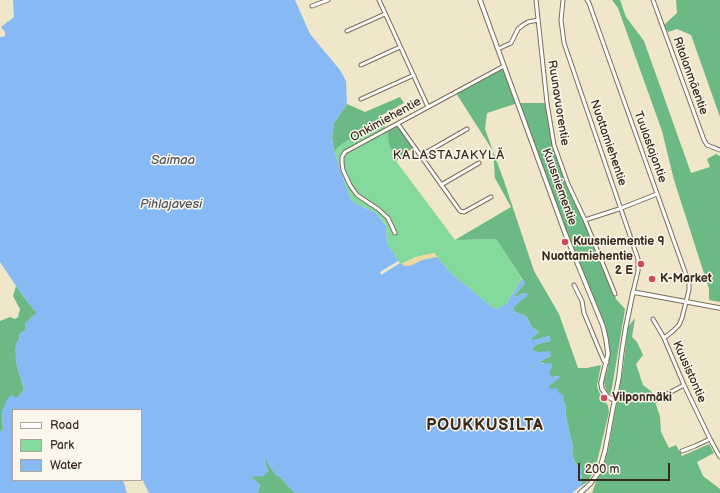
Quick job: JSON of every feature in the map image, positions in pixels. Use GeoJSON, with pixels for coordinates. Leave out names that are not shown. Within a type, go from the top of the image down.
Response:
{"type":"FeatureCollection","features":[{"type":"Feature","properties":{"kind":"street"},"geometry":{"type":"LineString","coordinates":[[312,6],[328,0]]}},
{"type":"Feature","properties":{"kind":"street"},"geometry":{"type":"LineString","coordinates":[[378,0],[428,107]]}},
{"type":"Feature","properties":{"kind":"street","name":"Kuusniementie"},"geometry":{"type":"LineString","coordinates":[[480,0],[565,233],[602,326],[606,338],[608,354],[602,389],[607,396],[615,400]]}},
{"type":"Feature","properties":{"kind":"street","name":"Ruunavuorentie"},"geometry":{"type":"LineString","coordinates":[[536,0],[547,103],[554,145],[568,184],[585,220],[615,294]]}},
{"type":"Feature","properties":{"kind":"street","name":"Nuottamiehentie"},"geometry":{"type":"LineString","coordinates":[[563,0],[561,20],[564,43],[638,260],[638,271],[633,292]]}},
{"type":"Feature","properties":{"kind":"street","name":"Tuulastajantie"},"geometry":{"type":"LineString","coordinates":[[587,0],[689,283],[686,301]]}},
{"type":"Feature","properties":{"kind":"street","name":"Ritalanmäentie"},"geometry":{"type":"LineString","coordinates":[[653,0],[704,140],[707,145],[720,150]]}},
{"type":"Feature","properties":{"kind":"street"},"geometry":{"type":"LineString","coordinates":[[347,31],[385,14]]}},
{"type":"Feature","properties":{"kind":"street"},"geometry":{"type":"LineString","coordinates":[[498,49],[511,43],[518,29],[523,25],[528,22],[538,20]]}},
{"type":"Feature","properties":{"kind":"street"},"geometry":{"type":"LineString","coordinates":[[361,65],[400,47]]}},
{"type":"Feature","properties":{"kind":"street","name":"Onkimiehentie"},"geometry":{"type":"LineString","coordinates":[[395,232],[388,218],[378,209],[357,195],[350,185],[343,170],[342,157],[346,152],[504,66]]}},
{"type":"Feature","properties":{"kind":"street"},"geometry":{"type":"LineString","coordinates":[[361,99],[414,75]]}},
{"type":"Feature","properties":{"kind":"street"},"geometry":{"type":"LineString","coordinates":[[398,124],[460,211],[464,212],[492,197]]}},
{"type":"Feature","properties":{"kind":"street"},"geometry":{"type":"LineString","coordinates":[[420,156],[467,129]]}},
{"type":"Feature","properties":{"kind":"street"},"geometry":{"type":"LineString","coordinates":[[441,185],[479,163]]}},
{"type":"Feature","properties":{"kind":"street"},"geometry":{"type":"LineString","coordinates":[[585,220],[657,194]]}},
{"type":"Feature","properties":{"kind":"street"},"geometry":{"type":"LineString","coordinates":[[574,285],[582,301],[584,313],[604,361],[607,362]]}},
{"type":"Feature","properties":{"kind":"street"},"geometry":{"type":"LineString","coordinates":[[580,493],[590,484],[599,472],[605,451],[633,292],[720,308]]}},
{"type":"Feature","properties":{"kind":"street","name":"Kuusistontie"},"geometry":{"type":"LineString","coordinates":[[664,338],[679,325],[686,301]]}},
{"type":"Feature","properties":{"kind":"street","name":"Kuusistontie"},"geometry":{"type":"LineString","coordinates":[[653,319],[664,338],[684,385],[720,457]]}},
{"type":"Feature","properties":{"kind":"street"},"geometry":{"type":"LineString","coordinates":[[656,400],[684,385]]}},
{"type":"Feature","properties":{"kind":"street"},"geometry":{"type":"LineString","coordinates":[[682,451],[710,439]]}},
{"type":"Feature","properties":{"kind":"green space"},"geometry":{"type":"Polygon","coordinates":[[[612,0],[620,0],[626,17],[644,41],[691,173],[710,167],[707,159],[716,154],[720,156],[720,302],[709,300],[709,289],[674,180],[662,131],[618,8],[612,0]]]}},
{"type":"Feature","properties":{"kind":"green space"},"geometry":{"type":"Polygon","coordinates":[[[676,0],[720,0],[720,117],[691,35],[677,29],[668,32],[664,25],[677,13],[676,0]]]}},
{"type":"Feature","properties":{"kind":"green space"},"geometry":{"type":"Polygon","coordinates":[[[504,66],[518,103],[487,113],[485,129],[504,181],[534,271],[559,314],[578,368],[601,365],[597,386],[608,406],[609,412],[595,470],[587,482],[581,486],[582,476],[573,457],[573,447],[566,417],[565,403],[549,389],[549,386],[559,376],[552,377],[548,373],[552,367],[540,362],[551,356],[534,351],[531,348],[538,344],[550,341],[549,336],[532,341],[531,338],[539,332],[532,327],[526,316],[515,312],[513,308],[528,294],[523,293],[516,297],[514,296],[525,283],[496,239],[455,240],[511,207],[495,178],[493,151],[456,93],[504,66]]]}},
{"type":"Feature","properties":{"kind":"green space"},"geometry":{"type":"Polygon","coordinates":[[[400,97],[404,103],[382,115],[382,121],[342,144],[334,151],[332,137],[334,123],[347,104],[365,112],[400,97]]]}},
{"type":"Feature","properties":{"kind":"green space"},"geometry":{"type":"Polygon","coordinates":[[[518,103],[547,103],[554,145],[568,184],[585,220],[616,299],[625,309],[611,394],[609,394],[606,390],[604,382],[608,367],[609,351],[603,326],[565,233],[518,103]]]}},
{"type":"Feature","properties":{"kind":"green space"},"geometry":{"type":"Polygon","coordinates":[[[382,121],[387,130],[389,144],[396,161],[455,240],[496,239],[522,279],[506,304],[497,309],[493,308],[453,275],[434,253],[416,257],[401,264],[387,243],[386,225],[376,213],[354,203],[350,198],[334,151],[342,144],[382,121]]]}},
{"type":"Feature","properties":{"kind":"green space"},"geometry":{"type":"Polygon","coordinates":[[[398,124],[414,147],[396,161],[389,144],[387,130],[398,124]]]}},
{"type":"Feature","properties":{"kind":"green space"},"geometry":{"type":"Polygon","coordinates":[[[16,286],[32,308],[36,311],[36,314],[25,324],[26,330],[20,334],[20,338],[16,344],[16,362],[24,390],[2,411],[3,429],[0,432],[0,321],[10,317],[15,319],[18,317],[20,309],[13,296],[16,286]]]}},
{"type":"Feature","properties":{"kind":"green space"},"geometry":{"type":"Polygon","coordinates":[[[635,318],[632,337],[637,342],[643,355],[636,364],[643,385],[652,392],[660,417],[661,432],[669,448],[676,445],[682,456],[709,444],[714,453],[697,462],[703,476],[720,489],[720,493],[592,493],[608,451],[623,369],[628,327],[635,318]]]}},
{"type":"Feature","properties":{"kind":"green space"},"geometry":{"type":"Polygon","coordinates":[[[266,458],[275,474],[280,477],[295,493],[258,493],[260,485],[250,476],[268,471],[264,459],[266,458]]]}},
{"type":"Feature","properties":{"kind":"sand"},"geometry":{"type":"Polygon","coordinates":[[[434,253],[437,257],[422,260],[410,266],[401,264],[416,257],[434,253]]]}},
{"type":"Feature","properties":{"kind":"water","name":"Saimaa"},"geometry":{"type":"Polygon","coordinates":[[[13,0],[295,0],[310,34],[340,70],[346,81],[347,104],[334,123],[332,137],[334,151],[350,198],[354,203],[376,213],[386,226],[387,243],[400,263],[405,266],[410,266],[422,260],[437,257],[453,275],[493,308],[497,309],[506,304],[522,279],[525,283],[514,296],[516,297],[523,293],[529,294],[513,308],[515,312],[526,316],[532,327],[539,332],[531,338],[532,340],[549,336],[551,339],[550,341],[538,344],[532,348],[537,352],[550,351],[551,356],[540,362],[543,364],[551,363],[552,367],[549,373],[552,377],[561,377],[549,386],[549,389],[557,388],[558,392],[564,396],[563,401],[565,403],[566,417],[573,447],[573,457],[576,464],[582,469],[581,486],[572,493],[295,493],[280,477],[275,474],[265,458],[268,471],[264,476],[251,477],[260,485],[258,493],[149,493],[142,479],[142,409],[12,409],[12,481],[123,481],[127,493],[0,493],[0,432],[3,429],[2,411],[6,401],[11,395],[18,397],[24,390],[16,362],[15,349],[20,338],[20,334],[26,330],[26,321],[28,322],[31,317],[36,314],[36,311],[32,308],[0,262],[0,37],[5,36],[5,32],[1,27],[14,17],[13,0]]]}},
{"type":"Feature","properties":{"kind":"pier"},"geometry":{"type":"Polygon","coordinates":[[[398,261],[400,263],[381,275],[380,272],[398,261]]]}},
{"type":"Feature","properties":{"kind":"place","name":"Kuusniementie 9"},"geometry":{"type":"Point","coordinates":[565,242]}},
{"type":"Feature","properties":{"kind":"place","name":"Nuottamiehentie 2 E"},"geometry":{"type":"Point","coordinates":[641,264]}},
{"type":"Feature","properties":{"kind":"place","name":"K-Market"},"geometry":{"type":"Point","coordinates":[652,279]}},
{"type":"Feature","properties":{"kind":"place","name":"Vilponmäki"},"geometry":{"type":"Point","coordinates":[604,398]}},
{"type":"Feature","properties":{"kind":"district","name":"KALASTAJAKYLÄ"},"geometry":{"type":"Point","coordinates":[449,156]}},
{"type":"Feature","properties":{"kind":"district","name":"POUKKUSILTA"},"geometry":{"type":"Point","coordinates":[485,426]}},
{"type":"Feature","properties":{"kind":"water label","name":"Pihlajavesi"},"geometry":{"type":"Point","coordinates":[171,205]}}]}
